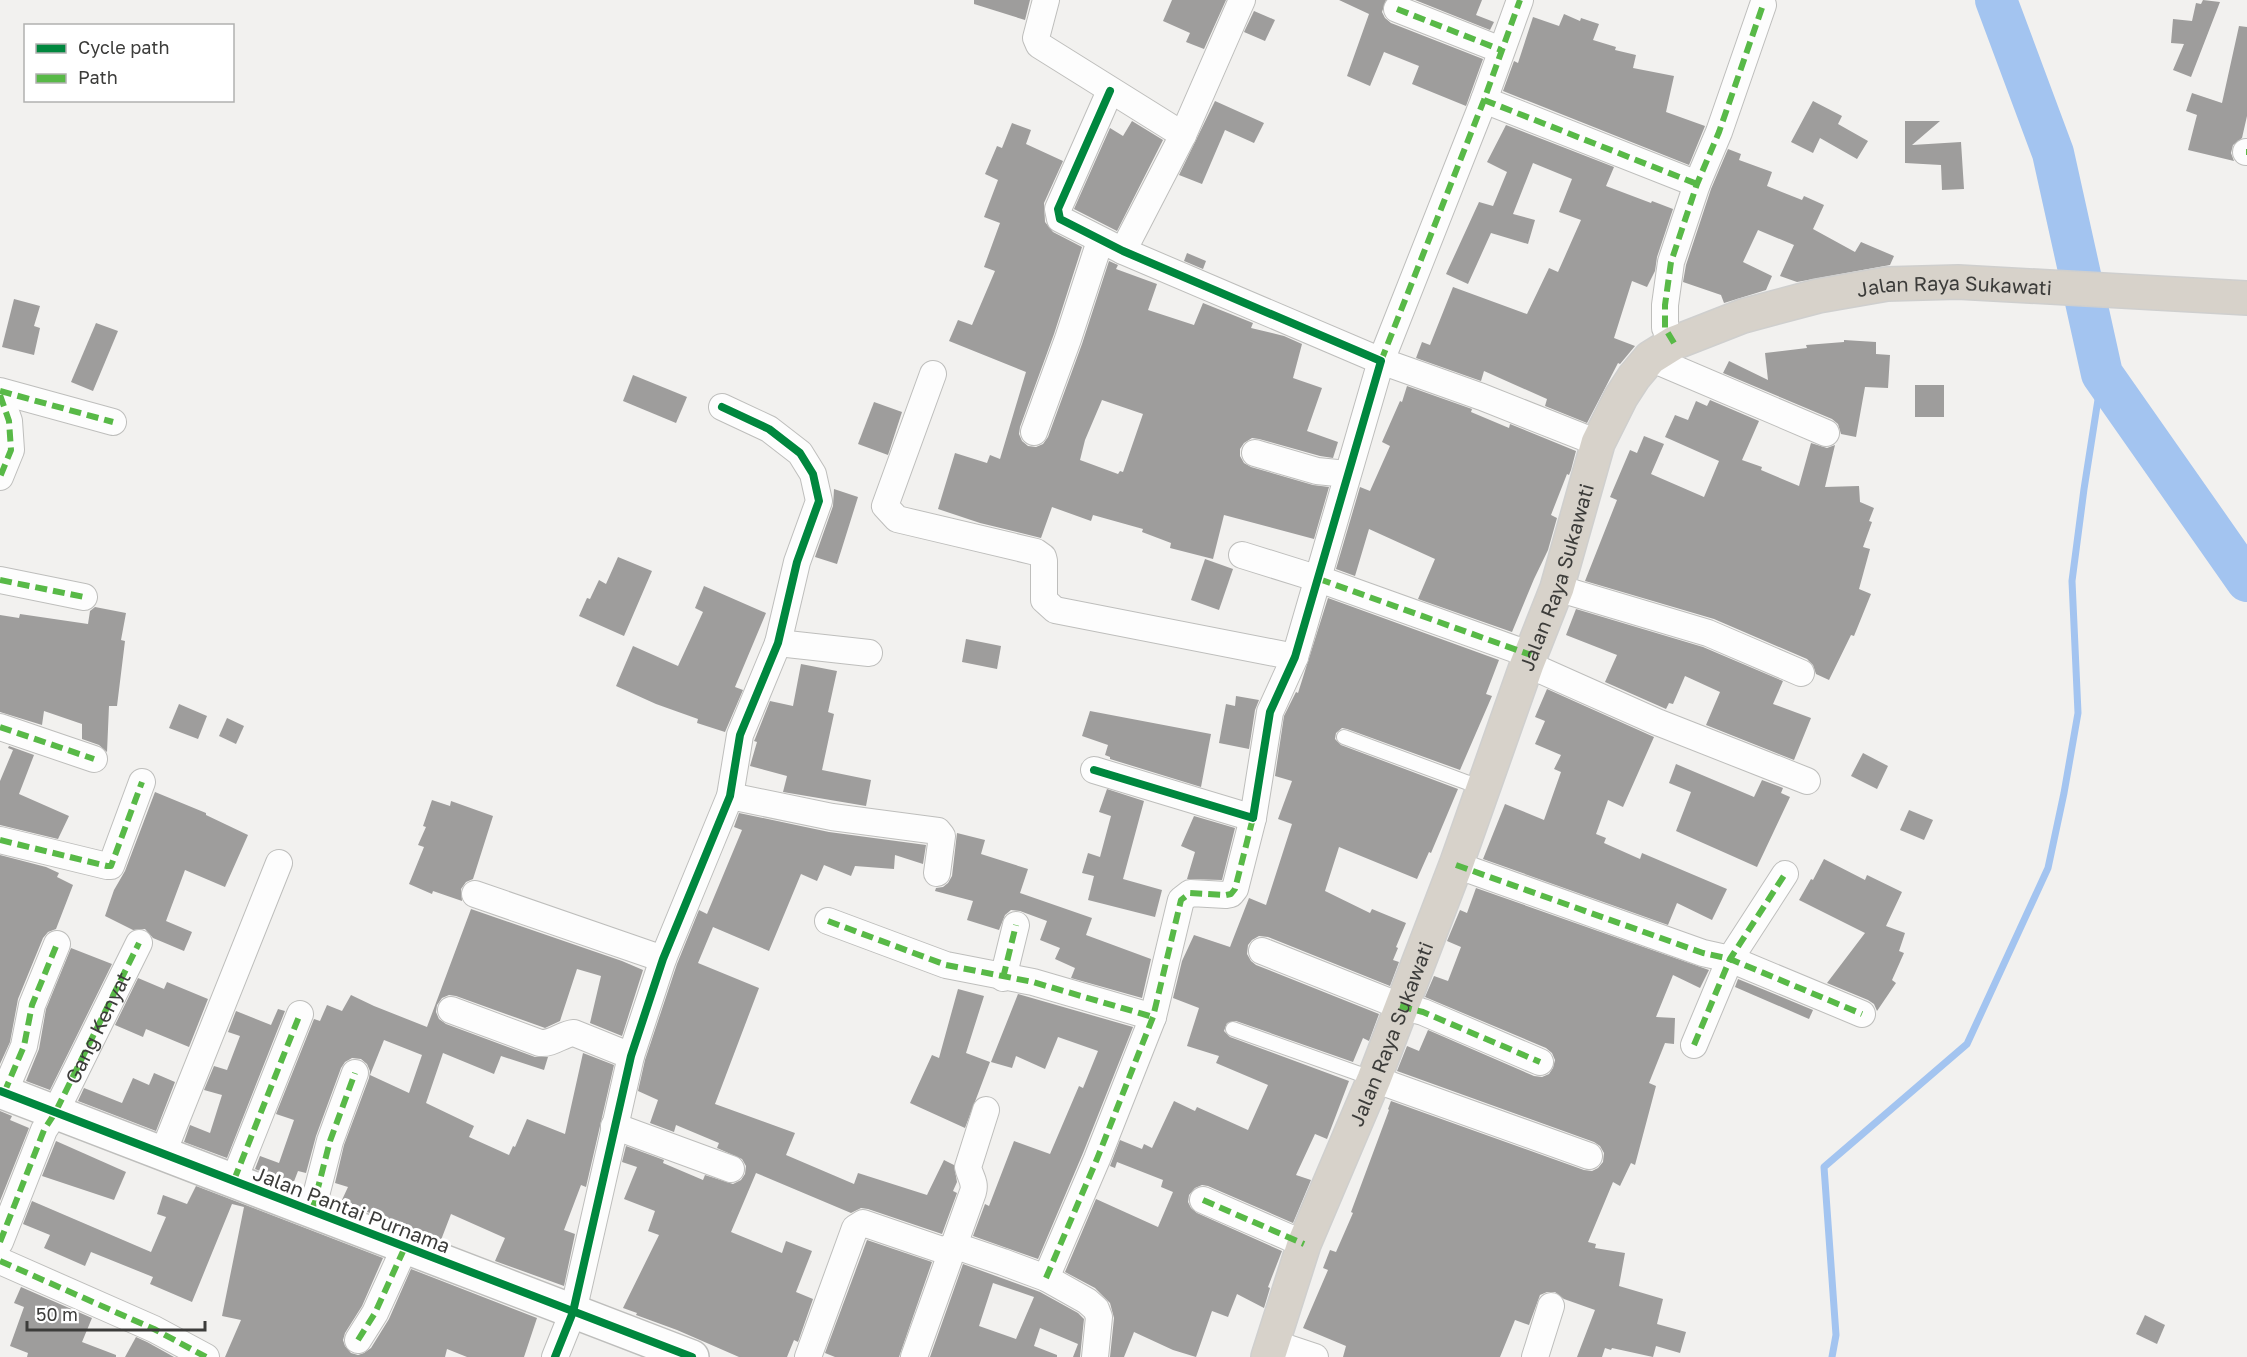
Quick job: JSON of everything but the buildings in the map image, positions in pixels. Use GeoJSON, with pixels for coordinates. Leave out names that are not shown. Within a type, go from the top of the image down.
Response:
{"type":"FeatureCollection","features":[{"type":"Feature","properties":{"kind":"highway","name":"Jalan Raya Sukawati"},"geometry":{"type":"LineString","coordinates":[[1270,1350],[1304,1244],[1374,1079],[1400,1006],[1456,865],[1482,788],[1557,588],[1598,443],[1621,397],[1634,377],[1662,351],[1743,316],[1818,296],[1887,284],[1958,282],[2238,297]]}},
{"type":"Feature","properties":{"kind":"street"},"geometry":{"type":"LineString","coordinates":[[1046,0],[1036,38],[1039,45],[1183,135]]}},
{"type":"Feature","properties":{"kind":"street"},"geometry":{"type":"LineString","coordinates":[[1034,432],[1068,339],[1111,246],[1183,135],[1242,0]]}},
{"type":"Feature","properties":{"kind":"street"},"geometry":{"type":"LineString","coordinates":[[1046,1278],[1097,1159],[1153,1017],[1181,900],[1190,892],[1226,895],[1231,894],[1235,889],[1253,818],[1270,711],[1295,657],[1381,361],[1484,100],[1520,0]]}},
{"type":"Feature","properties":{"kind":"street"},"geometry":{"type":"LineString","coordinates":[[1763,5],[1719,132],[1697,184],[1671,262],[1662,351],[1826,433]]}},
{"type":"Feature","properties":{"kind":"street"},"geometry":{"type":"LineString","coordinates":[[1397,9],[1501,50]]}},
{"type":"Feature","properties":{"kind":"street"},"geometry":{"type":"LineString","coordinates":[[1110,91],[1058,209],[1058,217],[1063,222],[1111,246],[1381,361],[1482,397],[1598,443]]}},
{"type":"Feature","properties":{"kind":"street"},"geometry":{"type":"LineString","coordinates":[[1484,100],[1697,184]]}},
{"type":"Feature","properties":{"kind":"street"},"geometry":{"type":"LineString","coordinates":[[933,374],[885,506],[897,519],[1036,552],[1043,557],[1044,561],[1044,600],[1055,610],[1295,657]]}},
{"type":"Feature","properties":{"kind":"street"},"geometry":{"type":"LineString","coordinates":[[0,393],[113,422]]}},
{"type":"Feature","properties":{"kind":"street"},"geometry":{"type":"LineString","coordinates":[[0,393],[9,421],[10,450],[0,477]]}},
{"type":"Feature","properties":{"kind":"street"},"geometry":{"type":"LineString","coordinates":[[555,1357],[573,1312],[631,1056],[663,959],[730,796],[740,735],[778,643],[797,562],[819,501],[813,474],[800,453],[769,429],[722,407]]}},
{"type":"Feature","properties":{"kind":"street"},"geometry":{"type":"LineString","coordinates":[[1255,453],[1317,471],[1347,474]]}},
{"type":"Feature","properties":{"kind":"street"},"geometry":{"type":"LineString","coordinates":[[1242,555],[1319,579],[1529,660],[1657,722],[1807,781]]}},
{"type":"Feature","properties":{"kind":"street"},"geometry":{"type":"LineString","coordinates":[[0,580],[84,597]]}},
{"type":"Feature","properties":{"kind":"street"},"geometry":{"type":"LineString","coordinates":[[1557,588],[1707,633],[1801,673]]}},
{"type":"Feature","properties":{"kind":"street"},"geometry":{"type":"LineString","coordinates":[[778,643],[869,652]]}},
{"type":"Feature","properties":{"kind":"street"},"geometry":{"type":"LineString","coordinates":[[0,727],[94,759]]}},
{"type":"Feature","properties":{"kind":"street"},"geometry":{"type":"LineString","coordinates":[[1094,770],[1253,818]]}},
{"type":"Feature","properties":{"kind":"street"},"geometry":{"type":"LineString","coordinates":[[0,840],[111,866],[142,782]]}},
{"type":"Feature","properties":{"kind":"street"},"geometry":{"type":"LineString","coordinates":[[730,796],[832,818],[938,831],[942,836],[936,873]]}},
{"type":"Feature","properties":{"kind":"street"},"geometry":{"type":"LineString","coordinates":[[163,1153],[279,863]]}},
{"type":"Feature","properties":{"kind":"street"},"geometry":{"type":"LineString","coordinates":[[1456,865],[1720,956],[1862,1014]]}},
{"type":"Feature","properties":{"kind":"street"},"geometry":{"type":"LineString","coordinates":[[1694,1045],[1720,956],[1785,874]]}},
{"type":"Feature","properties":{"kind":"street"},"geometry":{"type":"LineString","coordinates":[[475,894],[663,959]]}},
{"type":"Feature","properties":{"kind":"street"},"geometry":{"type":"LineString","coordinates":[[828,921],[946,965],[1003,978],[1033,982],[1153,1017]]}},
{"type":"Feature","properties":{"kind":"street"},"geometry":{"type":"LineString","coordinates":[[1003,978],[1016,925]]}},
{"type":"Feature","properties":{"kind":"street","name":"Gang Kenyat"},"geometry":{"type":"LineString","coordinates":[[0,1242],[44,1130],[56,1113],[140,943]]}},
{"type":"Feature","properties":{"kind":"street"},"geometry":{"type":"LineString","coordinates":[[2,1092],[24,1046],[32,1005],[57,944]]}},
{"type":"Feature","properties":{"kind":"street"},"geometry":{"type":"LineString","coordinates":[[1262,951],[1400,1006],[1423,1012],[1540,1062]]}},
{"type":"Feature","properties":{"kind":"street"},"geometry":{"type":"LineString","coordinates":[[450,1010],[540,1043],[551,1042],[570,1033],[631,1056]]}},
{"type":"Feature","properties":{"kind":"street"},"geometry":{"type":"LineString","coordinates":[[234,1180],[300,1014]]}},
{"type":"Feature","properties":{"kind":"street"},"geometry":{"type":"LineString","coordinates":[[312,1211],[330,1141],[355,1073]]}},
{"type":"Feature","properties":{"kind":"street"},"geometry":{"type":"LineString","coordinates":[[1374,1079],[1589,1156]]}},
{"type":"Feature","properties":{"kind":"street","name":"Jalan Pantai Purnama"},"geometry":{"type":"LineString","coordinates":[[2,1092],[692,1357]]}},
{"type":"Feature","properties":{"kind":"street"},"geometry":{"type":"LineString","coordinates":[[914,1357],[956,1246],[975,1186],[969,1167],[986,1110]]}},
{"type":"Feature","properties":{"kind":"street"},"geometry":{"type":"LineString","coordinates":[[614,1126],[731,1169]]}},
{"type":"Feature","properties":{"kind":"street"},"geometry":{"type":"LineString","coordinates":[[1203,1200],[1304,1244]]}},
{"type":"Feature","properties":{"kind":"street"},"geometry":{"type":"LineString","coordinates":[[808,1357],[855,1228],[862,1223],[942,1250],[956,1246],[1046,1278],[1087,1301],[1096,1309],[1099,1317],[1095,1357]]}},
{"type":"Feature","properties":{"kind":"street"},"geometry":{"type":"LineString","coordinates":[[358,1340],[375,1313],[405,1247]]}},
{"type":"Feature","properties":{"kind":"street"},"geometry":{"type":"LineString","coordinates":[[0,1261],[154,1329],[206,1357]]}},
{"type":"Feature","properties":{"kind":"street"},"geometry":{"type":"LineString","coordinates":[[1535,1357],[1551,1306]]}},
{"type":"Feature","properties":{"kind":"street"},"geometry":{"type":"LineString","coordinates":[[1270,1350],[1315,1357]]}},
{"type":"Feature","properties":{"kind":"lane"},"geometry":{"type":"LineString","coordinates":[[1344,737],[1482,788]]}},
{"type":"Feature","properties":{"kind":"lane"},"geometry":{"type":"LineString","coordinates":[[1233,1029],[1374,1079]]}},
{"type":"Feature","properties":{"kind":"waterway"},"geometry":{"type":"LineString","coordinates":[[1996,0],[2053,153],[2102,374],[2247,581]]}},
{"type":"Feature","properties":{"kind":"waterway"},"geometry":{"type":"LineString","coordinates":[[1832,1357],[1836,1335],[1824,1167],[1967,1044],[2048,868],[2078,713],[2072,581],[2102,374]]}},
{"type":"Feature","properties":{"kind":"marked path"},"geometry":{"type":"LineString","coordinates":[[1381,361],[1484,100],[1520,0]]}},
{"type":"Feature","properties":{"kind":"marked path"},"geometry":{"type":"LineString","coordinates":[[1674,343],[1665,328],[1665,305],[1671,262],[1697,184],[1719,132],[1763,5]]}},
{"type":"Feature","properties":{"kind":"marked path"},"geometry":{"type":"LineString","coordinates":[[1397,9],[1501,50]]}},
{"type":"Feature","properties":{"kind":"marked path"},"geometry":{"type":"LineString","coordinates":[[1484,100],[1697,184]]}},
{"type":"Feature","properties":{"kind":"marked path"},"geometry":{"type":"LineString","coordinates":[[0,391],[113,422]]}},
{"type":"Feature","properties":{"kind":"marked path"},"geometry":{"type":"LineString","coordinates":[[0,395],[9,421],[11,450],[0,477]]}},
{"type":"Feature","properties":{"kind":"marked path"},"geometry":{"type":"LineString","coordinates":[[1319,579],[1531,655]]}},
{"type":"Feature","properties":{"kind":"marked path"},"geometry":{"type":"LineString","coordinates":[[0,580],[84,597]]}},
{"type":"Feature","properties":{"kind":"marked path"},"geometry":{"type":"LineString","coordinates":[[0,727],[94,759]]}},
{"type":"Feature","properties":{"kind":"marked path"},"geometry":{"type":"LineString","coordinates":[[0,840],[111,866],[142,782]]}},
{"type":"Feature","properties":{"kind":"marked path"},"geometry":{"type":"LineString","coordinates":[[1046,1278],[1097,1159],[1153,1017],[1181,900],[1190,893],[1231,894],[1235,889],[1253,818]]}},
{"type":"Feature","properties":{"kind":"marked path"},"geometry":{"type":"LineString","coordinates":[[1456,865],[1703,953],[1730,959],[1862,1014]]}},
{"type":"Feature","properties":{"kind":"marked path"},"geometry":{"type":"LineString","coordinates":[[1694,1045],[1730,959],[1785,874]]}},
{"type":"Feature","properties":{"kind":"marked path"},"geometry":{"type":"LineString","coordinates":[[828,921],[946,965],[1033,982],[1153,1017]]}},
{"type":"Feature","properties":{"kind":"marked path"},"geometry":{"type":"LineString","coordinates":[[1003,978],[1016,925]]}},
{"type":"Feature","properties":{"kind":"marked path"},"geometry":{"type":"LineString","coordinates":[[0,1242],[44,1130],[55,1113],[139,943]]}},
{"type":"Feature","properties":{"kind":"marked path"},"geometry":{"type":"LineString","coordinates":[[4,1093],[24,1046],[32,1005],[57,944]]}},
{"type":"Feature","properties":{"kind":"marked path"},"geometry":{"type":"LineString","coordinates":[[1400,1006],[1423,1012],[1540,1062]]}},
{"type":"Feature","properties":{"kind":"marked path"},"geometry":{"type":"LineString","coordinates":[[234,1180],[300,1014]]}},
{"type":"Feature","properties":{"kind":"marked path"},"geometry":{"type":"LineString","coordinates":[[312,1211],[330,1141],[355,1073]]}},
{"type":"Feature","properties":{"kind":"marked path"},"geometry":{"type":"LineString","coordinates":[[1203,1200],[1304,1244]]}},
{"type":"Feature","properties":{"kind":"marked path"},"geometry":{"type":"LineString","coordinates":[[358,1340],[375,1313],[405,1247]]}},
{"type":"Feature","properties":{"kind":"marked path"},"geometry":{"type":"LineString","coordinates":[[0,1261],[154,1329],[206,1357]]}},
{"type":"Feature","properties":{"kind":"cycle path"},"geometry":{"type":"LineString","coordinates":[[1094,770],[1253,818],[1270,712],[1295,657],[1381,361],[1123,251],[1060,219],[1058,209],[1110,91]]}},
{"type":"Feature","properties":{"kind":"cycle path"},"geometry":{"type":"LineString","coordinates":[[555,1357],[573,1312],[631,1056],[663,959],[730,796],[740,735],[778,643],[797,562],[819,501],[813,474],[800,453],[769,429],[722,407]]}},
{"type":"Feature","properties":{"kind":"cycle path"},"geometry":{"type":"LineString","coordinates":[[0,1091],[692,1357]]}}]}
